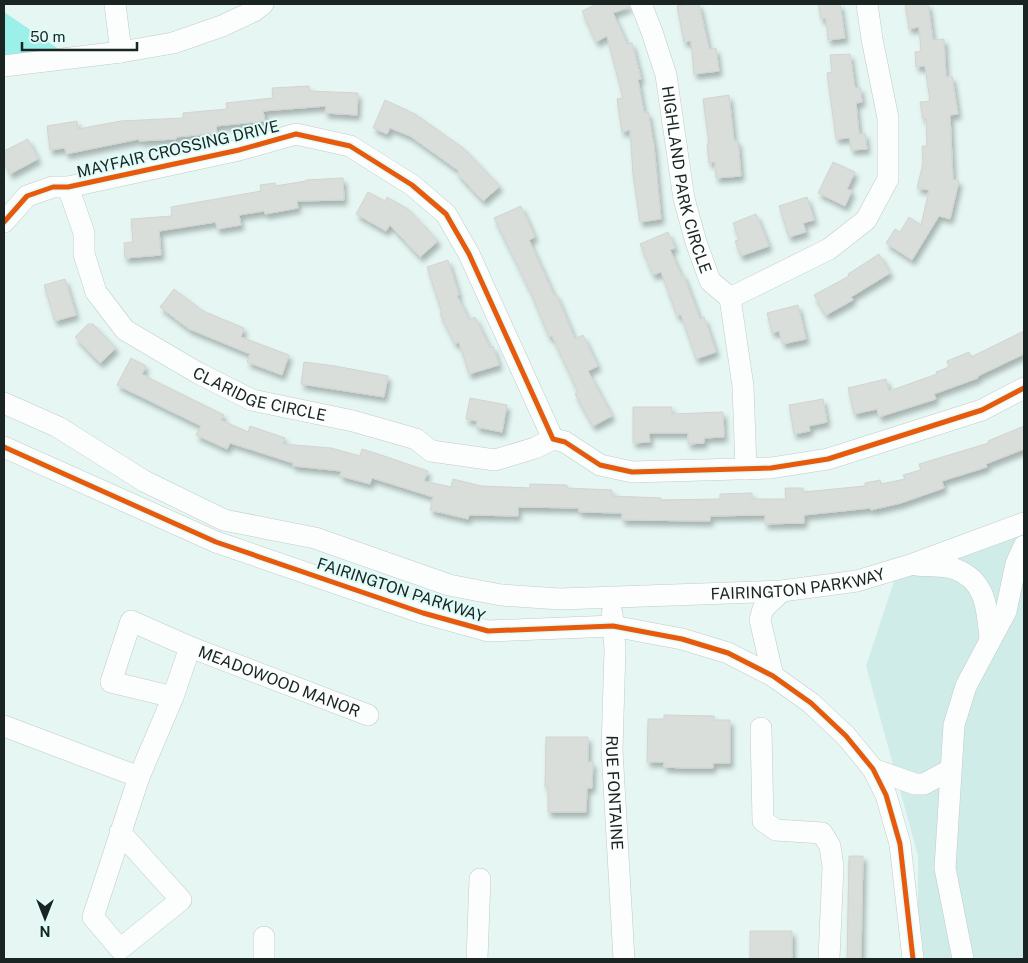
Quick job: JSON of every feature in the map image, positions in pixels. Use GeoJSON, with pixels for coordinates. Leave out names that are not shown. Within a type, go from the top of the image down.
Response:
{"type":"FeatureCollection","features":[{"type":"Feature","properties":{"kind":"street"},"geometry":{"type":"LineString","coordinates":[[115,4],[121,52]]}},
{"type":"Feature","properties":{"kind":"street"},"geometry":{"type":"LineString","coordinates":[[4,66],[121,52],[181,40],[222,26],[254,11],[263,4]]}},
{"type":"Feature","properties":{"kind":"street","name":"HIGHLAND PARK CIRCLE"},"geometry":{"type":"LineString","coordinates":[[641,4],[666,75],[684,199],[696,242],[710,281],[730,298]]}},
{"type":"Feature","properties":{"kind":"street"},"geometry":{"type":"LineString","coordinates":[[746,468],[743,386],[730,298],[829,249],[866,220],[888,179],[888,118],[867,4]]}},
{"type":"Feature","properties":{"kind":"street","name":"MAYFAIR CROSSING DRIVE"},"geometry":{"type":"LineString","coordinates":[[4,222],[26,196],[52,187],[68,187],[239,150],[296,134],[350,146],[412,185],[446,214],[469,254],[553,439]]}},
{"type":"Feature","properties":{"kind":"street","name":"CLARIDGE CIRCLE"},"geometry":{"type":"LineString","coordinates":[[68,187],[84,233],[84,254],[96,292],[125,330],[198,373],[252,400],[362,423],[416,439],[431,451],[495,460],[535,448],[553,439]]}},
{"type":"Feature","properties":{"kind":"street"},"geometry":{"type":"LineString","coordinates":[[553,439],[565,442],[600,465],[632,472],[771,468],[828,459],[982,410],[1024,388]]}},
{"type":"Feature","properties":{"kind":"street","name":"FAIRINGTON PARKWAY"},"geometry":{"type":"LineString","coordinates":[[4,403],[58,427],[144,481],[224,520],[316,538],[458,587],[502,595],[560,599],[782,591],[857,581],[910,565],[1024,523]]}},
{"type":"Feature","properties":{"kind":"street","name":"FAIRINGTON PARKWAY"},"geometry":{"type":"LineString","coordinates":[[4,448],[216,542],[424,613],[488,631],[613,626],[682,639],[728,653],[773,676],[811,703],[846,736],[873,769],[886,795],[900,844],[912,959]]}},
{"type":"Feature","properties":{"kind":"street"},"geometry":{"type":"LineString","coordinates":[[963,959],[946,868],[950,770],[954,726],[966,686],[1006,611],[1016,564],[1024,546]]}},
{"type":"Feature","properties":{"kind":"street"},"geometry":{"type":"LineString","coordinates":[[910,565],[955,569],[972,580],[983,593],[990,638]]}},
{"type":"Feature","properties":{"kind":"street"},"geometry":{"type":"LineString","coordinates":[[773,676],[760,620],[763,609],[782,591]]}},
{"type":"Feature","properties":{"kind":"street","name":"RUE FONTAINE"},"geometry":{"type":"LineString","coordinates":[[610,597],[615,649],[612,750],[624,959]]}},
{"type":"Feature","properties":{"kind":"street","name":"MEADOWOOD MANOR"},"geometry":{"type":"LineString","coordinates":[[173,698],[111,682],[130,621],[190,647],[368,715]]}},
{"type":"Feature","properties":{"kind":"street","name":"MEADOWOOD MANOR"},"geometry":{"type":"LineString","coordinates":[[120,832],[181,900],[120,949],[93,917],[120,832],[139,777],[173,698],[190,647]]}},
{"type":"Feature","properties":{"kind":"street"},"geometry":{"type":"LineString","coordinates":[[4,726],[139,777]]}},
{"type":"Feature","properties":{"kind":"street"},"geometry":{"type":"LineString","coordinates":[[761,728],[763,821],[776,830],[822,833],[830,846],[833,867],[829,959]]}},
{"type":"Feature","properties":{"kind":"street"},"geometry":{"type":"LineString","coordinates":[[873,769],[915,784],[924,784],[950,770]]}},
{"type":"Feature","properties":{"kind":"street"},"geometry":{"type":"LineString","coordinates":[[477,959],[480,879]]}},
{"type":"Feature","properties":{"kind":"street"},"geometry":{"type":"LineString","coordinates":[[264,936],[264,959]]}},
{"type":"Feature","properties":{"kind":"shaded area"},"geometry":{"type":"Polygon","coordinates":[[[4,12],[57,48],[4,75],[4,12]]]}},
{"type":"Feature","properties":{"kind":"shaded area"},"geometry":{"type":"Polygon","coordinates":[[[1024,519],[1024,959],[918,959],[918,856],[866,666],[900,563],[1024,519]]]}},
{"type":"Feature","properties":{"kind":"building"},"geometry":{"type":"Polygon","coordinates":[[[597,4],[629,4],[629,7],[613,13],[627,44],[632,43],[641,79],[638,80],[644,113],[648,112],[654,146],[661,219],[640,222],[633,174],[630,130],[622,132],[617,99],[623,98],[607,36],[596,42],[582,11],[597,4]]]}},
{"type":"Feature","properties":{"kind":"building"},"geometry":{"type":"Polygon","coordinates":[[[699,4],[709,49],[716,48],[719,71],[694,74],[691,41],[684,42],[677,6],[699,4]]]}},
{"type":"Feature","properties":{"kind":"building"},"geometry":{"type":"Polygon","coordinates":[[[818,4],[840,4],[845,38],[828,40],[826,18],[821,19],[818,4]]]}},
{"type":"Feature","properties":{"kind":"building"},"geometry":{"type":"Polygon","coordinates":[[[905,4],[928,4],[933,40],[944,39],[946,77],[952,76],[958,114],[950,115],[953,179],[959,181],[950,219],[939,216],[912,260],[886,243],[895,229],[900,232],[909,217],[921,225],[929,190],[917,188],[923,163],[922,146],[927,146],[926,118],[923,119],[920,102],[930,101],[925,66],[916,67],[915,52],[921,51],[919,27],[909,29],[905,4]]]}},
{"type":"Feature","properties":{"kind":"building"},"geometry":{"type":"Polygon","coordinates":[[[850,54],[855,88],[860,87],[862,102],[856,103],[859,134],[865,133],[867,149],[851,150],[850,138],[836,139],[827,73],[832,72],[830,55],[850,54]]]}},
{"type":"Feature","properties":{"kind":"building"},"geometry":{"type":"Polygon","coordinates":[[[309,86],[309,91],[358,93],[357,115],[325,113],[326,106],[263,111],[265,121],[216,126],[217,133],[176,137],[176,139],[139,141],[139,139],[66,154],[65,148],[50,150],[47,126],[77,121],[78,129],[121,121],[183,118],[183,113],[227,109],[226,103],[273,98],[272,88],[309,86]]]}},
{"type":"Feature","properties":{"kind":"building"},"geometry":{"type":"Polygon","coordinates":[[[729,95],[734,141],[738,141],[741,176],[716,178],[715,162],[709,163],[707,144],[709,144],[703,99],[729,95]]]}},
{"type":"Feature","properties":{"kind":"building"},"geometry":{"type":"Polygon","coordinates":[[[385,100],[415,114],[463,148],[500,186],[483,201],[457,173],[459,171],[410,136],[390,128],[387,134],[373,128],[385,100]]]}},
{"type":"Feature","properties":{"kind":"building"},"geometry":{"type":"Polygon","coordinates":[[[28,139],[38,159],[10,174],[4,161],[4,151],[28,139]]]}},
{"type":"Feature","properties":{"kind":"building"},"geometry":{"type":"Polygon","coordinates":[[[833,162],[855,172],[847,189],[852,191],[845,206],[818,193],[833,162]]]}},
{"type":"Feature","properties":{"kind":"building"},"geometry":{"type":"Polygon","coordinates":[[[343,178],[344,200],[297,201],[298,208],[265,214],[264,211],[239,215],[241,225],[217,229],[216,222],[159,231],[161,255],[125,258],[124,243],[133,242],[131,219],[172,216],[171,207],[261,191],[260,185],[275,183],[275,186],[306,180],[343,178]]]}},
{"type":"Feature","properties":{"kind":"building"},"geometry":{"type":"Polygon","coordinates":[[[368,192],[385,201],[387,197],[408,209],[438,241],[420,257],[390,225],[386,231],[356,214],[368,192]]]}},
{"type":"Feature","properties":{"kind":"building"},"geometry":{"type":"Polygon","coordinates":[[[807,197],[814,220],[803,223],[806,232],[789,237],[779,206],[807,197]]]}},
{"type":"Feature","properties":{"kind":"building"},"geometry":{"type":"Polygon","coordinates":[[[521,206],[535,237],[529,240],[554,295],[556,294],[575,339],[583,335],[598,366],[588,371],[612,416],[593,426],[575,394],[578,392],[552,336],[549,337],[531,293],[494,218],[521,206]]]}},
{"type":"Feature","properties":{"kind":"building"},"geometry":{"type":"Polygon","coordinates":[[[756,214],[769,246],[741,256],[735,241],[739,240],[733,223],[756,214]]]}},
{"type":"Feature","properties":{"kind":"building"},"geometry":{"type":"Polygon","coordinates":[[[668,232],[675,248],[670,250],[681,275],[683,274],[700,319],[704,317],[716,352],[696,359],[681,315],[677,316],[661,272],[653,275],[640,244],[668,232]]]}},
{"type":"Feature","properties":{"kind":"building"},"geometry":{"type":"Polygon","coordinates":[[[879,254],[890,273],[851,297],[853,300],[826,315],[814,295],[849,276],[848,274],[879,254]]]}},
{"type":"Feature","properties":{"kind":"building"},"geometry":{"type":"Polygon","coordinates":[[[448,260],[459,295],[457,296],[469,320],[475,317],[490,348],[493,346],[499,365],[469,374],[459,342],[455,344],[440,314],[442,313],[427,267],[448,260]]]}},
{"type":"Feature","properties":{"kind":"building"},"geometry":{"type":"Polygon","coordinates":[[[65,279],[76,315],[55,321],[44,285],[65,279]]]}},
{"type":"Feature","properties":{"kind":"building"},"geometry":{"type":"Polygon","coordinates":[[[174,289],[203,311],[244,328],[241,337],[289,355],[282,375],[247,362],[250,354],[189,329],[160,307],[174,289]]]}},
{"type":"Feature","properties":{"kind":"building"},"geometry":{"type":"Polygon","coordinates":[[[798,305],[806,339],[783,344],[779,331],[772,333],[767,313],[798,305]]]}},
{"type":"Feature","properties":{"kind":"building"},"geometry":{"type":"Polygon","coordinates":[[[88,324],[93,324],[116,348],[100,363],[75,337],[88,324]]]}},
{"type":"Feature","properties":{"kind":"building"},"geometry":{"type":"Polygon","coordinates":[[[1024,331],[1024,354],[978,376],[978,378],[934,394],[936,399],[879,417],[877,409],[854,414],[848,388],[886,379],[889,391],[937,374],[936,372],[949,367],[947,361],[969,352],[971,357],[1024,331]]]}},
{"type":"Feature","properties":{"kind":"building"},"geometry":{"type":"Polygon","coordinates":[[[131,358],[146,366],[142,374],[224,415],[221,420],[248,432],[250,426],[285,438],[283,444],[331,448],[360,456],[362,449],[428,471],[424,481],[451,487],[453,479],[481,486],[530,488],[530,484],[567,485],[567,488],[612,490],[612,496],[661,498],[661,500],[720,499],[720,494],[752,493],[752,499],[786,499],[785,488],[803,488],[803,492],[865,486],[865,483],[880,480],[881,484],[905,479],[903,475],[921,470],[919,464],[989,443],[988,441],[1024,426],[1024,449],[986,464],[987,467],[942,481],[944,488],[901,503],[871,510],[871,508],[804,515],[804,523],[765,524],[765,515],[710,516],[710,521],[622,520],[622,513],[579,512],[579,508],[518,507],[518,516],[469,515],[468,519],[430,510],[433,497],[372,478],[370,484],[340,476],[341,471],[293,466],[293,463],[230,443],[227,449],[196,435],[201,426],[117,385],[131,358]]]}},
{"type":"Feature","properties":{"kind":"building"},"geometry":{"type":"Polygon","coordinates":[[[304,362],[388,376],[384,397],[301,384],[304,362]]]}},
{"type":"Feature","properties":{"kind":"building"},"geometry":{"type":"Polygon","coordinates":[[[470,398],[507,405],[502,432],[476,427],[477,421],[466,419],[470,398]]]}},
{"type":"Feature","properties":{"kind":"building"},"geometry":{"type":"Polygon","coordinates":[[[823,399],[827,422],[809,426],[810,431],[794,434],[789,405],[823,399]]]}},
{"type":"Feature","properties":{"kind":"building"},"geometry":{"type":"Polygon","coordinates":[[[633,407],[672,407],[672,414],[723,412],[724,437],[704,438],[704,443],[688,444],[688,433],[649,433],[650,442],[633,443],[633,407]]]}},
{"type":"Feature","properties":{"kind":"building"},"geometry":{"type":"Polygon","coordinates":[[[664,715],[714,716],[714,720],[730,720],[730,763],[713,763],[713,768],[683,768],[664,767],[664,762],[647,762],[648,719],[664,719],[664,715]]]}},
{"type":"Feature","properties":{"kind":"building"},"geometry":{"type":"Polygon","coordinates":[[[546,737],[588,737],[588,762],[593,762],[592,788],[587,788],[586,812],[548,812],[548,787],[545,787],[546,737]]]}},
{"type":"Feature","properties":{"kind":"building"},"geometry":{"type":"Polygon","coordinates":[[[849,856],[863,856],[861,959],[847,959],[849,856]]]}},
{"type":"Feature","properties":{"kind":"building"},"geometry":{"type":"Polygon","coordinates":[[[750,931],[792,931],[792,959],[750,959],[750,931]]]}},
{"type":"Feature","properties":{"kind":"cycle path"},"geometry":{"type":"LineString","coordinates":[[4,222],[27,196],[53,187],[68,187],[239,150],[296,134],[350,146],[412,185],[446,214],[469,254],[553,439],[565,442],[600,465],[632,472],[771,468],[828,459],[982,410],[1024,388]]}},
{"type":"Feature","properties":{"kind":"cycle path"},"geometry":{"type":"LineString","coordinates":[[4,447],[216,542],[423,613],[488,631],[613,626],[682,639],[728,653],[773,676],[811,703],[846,736],[873,769],[886,795],[900,844],[913,959]]}}]}
